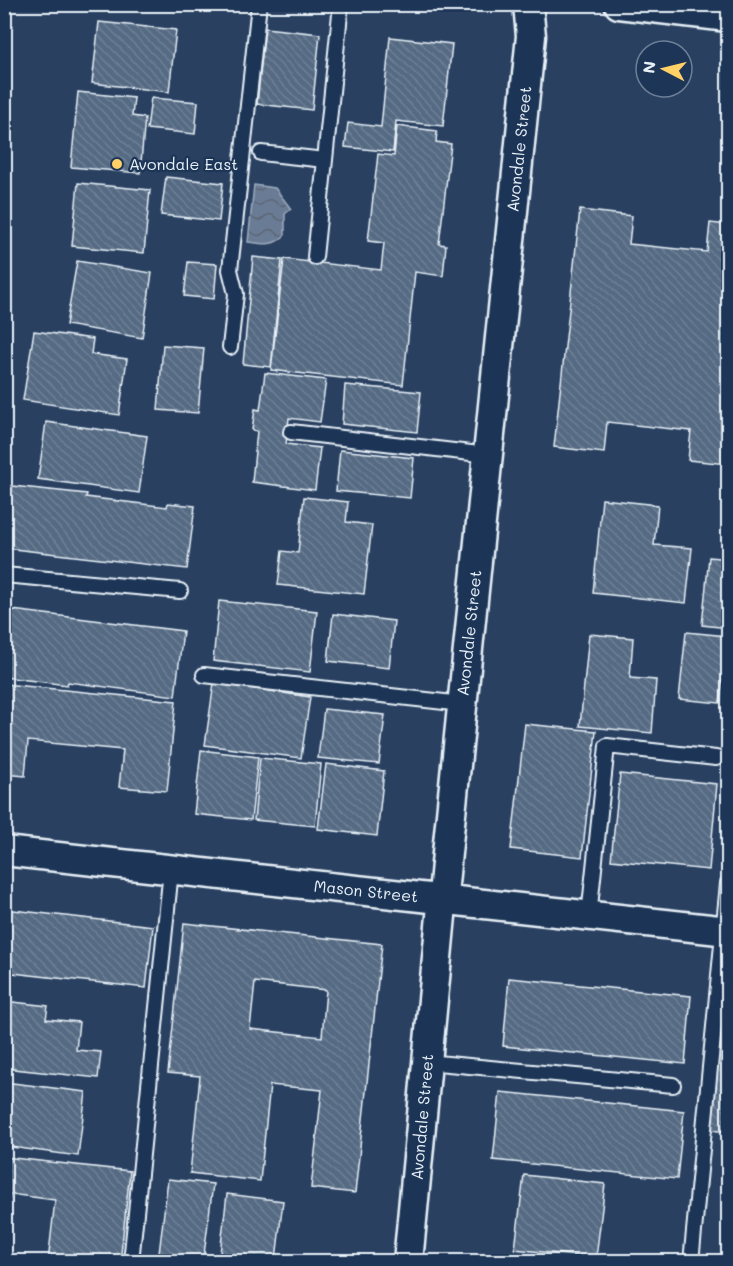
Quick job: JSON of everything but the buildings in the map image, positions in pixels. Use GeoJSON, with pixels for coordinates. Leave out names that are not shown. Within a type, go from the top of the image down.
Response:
{"type":"FeatureCollection","features":[{"type":"Feature","properties":{"kind":"street","name":"Avondale Street"},"geometry":{"type":"LineString","coordinates":[[408,1262],[442,900],[531,36],[528,4]]}},
{"type":"Feature","properties":{"kind":"street"},"geometry":{"type":"LineString","coordinates":[[619,4],[729,17]]}},
{"type":"Feature","properties":{"kind":"street","name":"Mason Street"},"geometry":{"type":"LineString","coordinates":[[4,851],[726,931]]}},
{"type":"Feature","properties":{"kind":"lane"},"geometry":{"type":"LineString","coordinates":[[230,346],[236,294],[230,270],[259,4]]}},
{"type":"Feature","properties":{"kind":"lane"},"geometry":{"type":"LineString","coordinates":[[315,257],[341,4]]}},
{"type":"Feature","properties":{"kind":"lane"},"geometry":{"type":"LineString","coordinates":[[261,153],[325,160]]}},
{"type":"Feature","properties":{"kind":"lane"},"geometry":{"type":"LineString","coordinates":[[291,432],[488,455]]}},
{"type":"Feature","properties":{"kind":"lane"},"geometry":{"type":"LineString","coordinates":[[4,575],[180,591]]}},
{"type":"Feature","properties":{"kind":"lane"},"geometry":{"type":"LineString","coordinates":[[204,675],[462,704]]}},
{"type":"Feature","properties":{"kind":"lane"},"geometry":{"type":"LineString","coordinates":[[589,916],[607,746],[717,758]]}},
{"type":"Feature","properties":{"kind":"lane"},"geometry":{"type":"LineString","coordinates":[[131,1262],[171,870]]}},
{"type":"Feature","properties":{"kind":"lane"},"geometry":{"type":"LineString","coordinates":[[691,1262],[726,931],[729,883]]}},
{"type":"Feature","properties":{"kind":"lane"},"geometry":{"type":"LineString","coordinates":[[427,1062],[673,1085]]}},
{"type":"Feature","properties":{"kind":"water"},"geometry":{"type":"Polygon","coordinates":[[[254,185],[275,188],[291,209],[285,214],[285,235],[272,243],[248,242],[254,185]]]}},
{"type":"Feature","properties":{"kind":"place","name":"Avondale East"},"geometry":{"type":"Point","coordinates":[117,164]}}]}
